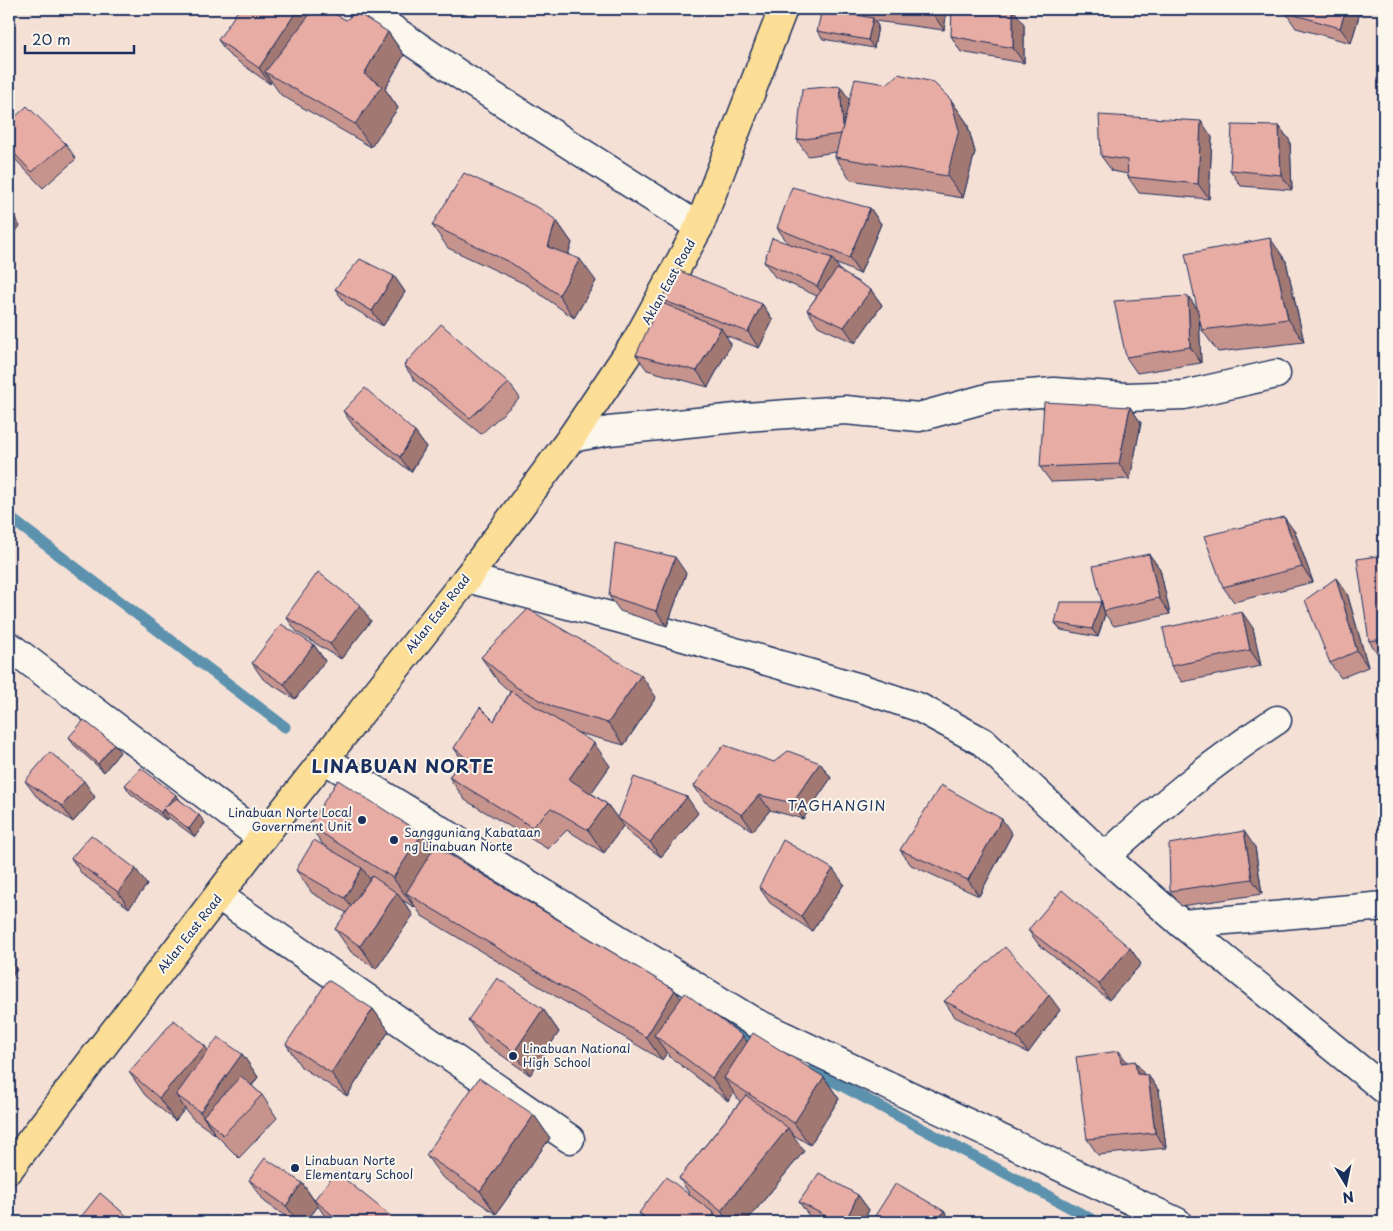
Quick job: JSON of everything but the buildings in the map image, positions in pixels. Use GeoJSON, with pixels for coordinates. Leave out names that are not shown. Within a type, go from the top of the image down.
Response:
{"type":"FeatureCollection","features":[{"type":"Feature","properties":{"kind":"main road","name":"Aklan East Road"},"geometry":{"type":"LineString","coordinates":[[9,1169],[262,838],[467,578],[571,438],[636,340],[700,227],[783,9]]}},
{"type":"Feature","properties":{"kind":"street"},"geometry":{"type":"LineString","coordinates":[[363,9],[460,75],[700,227]]}},
{"type":"Feature","properties":{"kind":"street"},"geometry":{"type":"LineString","coordinates":[[571,438],[609,431],[845,410],[919,417],[991,397],[1054,392],[1127,397],[1184,395],[1276,374]]}},
{"type":"Feature","properties":{"kind":"street"},"geometry":{"type":"LineString","coordinates":[[467,578],[621,618],[918,707],[984,742],[1105,857],[1182,924],[1384,1089]]}},
{"type":"Feature","properties":{"kind":"street"},"geometry":{"type":"LineString","coordinates":[[9,646],[262,838]]}},
{"type":"Feature","properties":{"kind":"street"},"geometry":{"type":"LineString","coordinates":[[1105,857],[1166,801],[1227,753],[1277,720]]}},
{"type":"Feature","properties":{"kind":"street"},"geometry":{"type":"LineString","coordinates":[[324,759],[754,1022],[1177,1222]]}},
{"type":"Feature","properties":{"kind":"street"},"geometry":{"type":"LineString","coordinates":[[219,896],[570,1139]]}},
{"type":"Feature","properties":{"kind":"street"},"geometry":{"type":"LineString","coordinates":[[1182,924],[1384,906]]}},
{"type":"Feature","properties":{"kind":"waterway"},"geometry":{"type":"LineString","coordinates":[[9,517],[285,727]]}},
{"type":"Feature","properties":{"kind":"waterway"},"geometry":{"type":"LineString","coordinates":[[715,1018],[763,1044]]}},
{"type":"Feature","properties":{"kind":"waterway"},"geometry":{"type":"LineString","coordinates":[[812,1070],[1097,1222]]}},
{"type":"Feature","properties":{"kind":"place","name":"Linabuan Norte Local Government Unit"},"geometry":{"type":"Point","coordinates":[362,820]}},
{"type":"Feature","properties":{"kind":"place","name":"Sangguniang Kabataan ng Linabuan Norte"},"geometry":{"type":"Point","coordinates":[394,840]}},
{"type":"Feature","properties":{"kind":"place","name":"Linabuan National High School"},"geometry":{"type":"Point","coordinates":[513,1056]}},
{"type":"Feature","properties":{"kind":"place","name":"Linabuan Norte Elementary School"},"geometry":{"type":"Point","coordinates":[295,1168]}},
{"type":"Feature","properties":{"kind":"district","name":"LINABUAN NORTE"},"geometry":{"type":"Point","coordinates":[403,767]}},
{"type":"Feature","properties":{"kind":"district","name":"TAGHANGIN"},"geometry":{"type":"Point","coordinates":[837,806]}}]}
